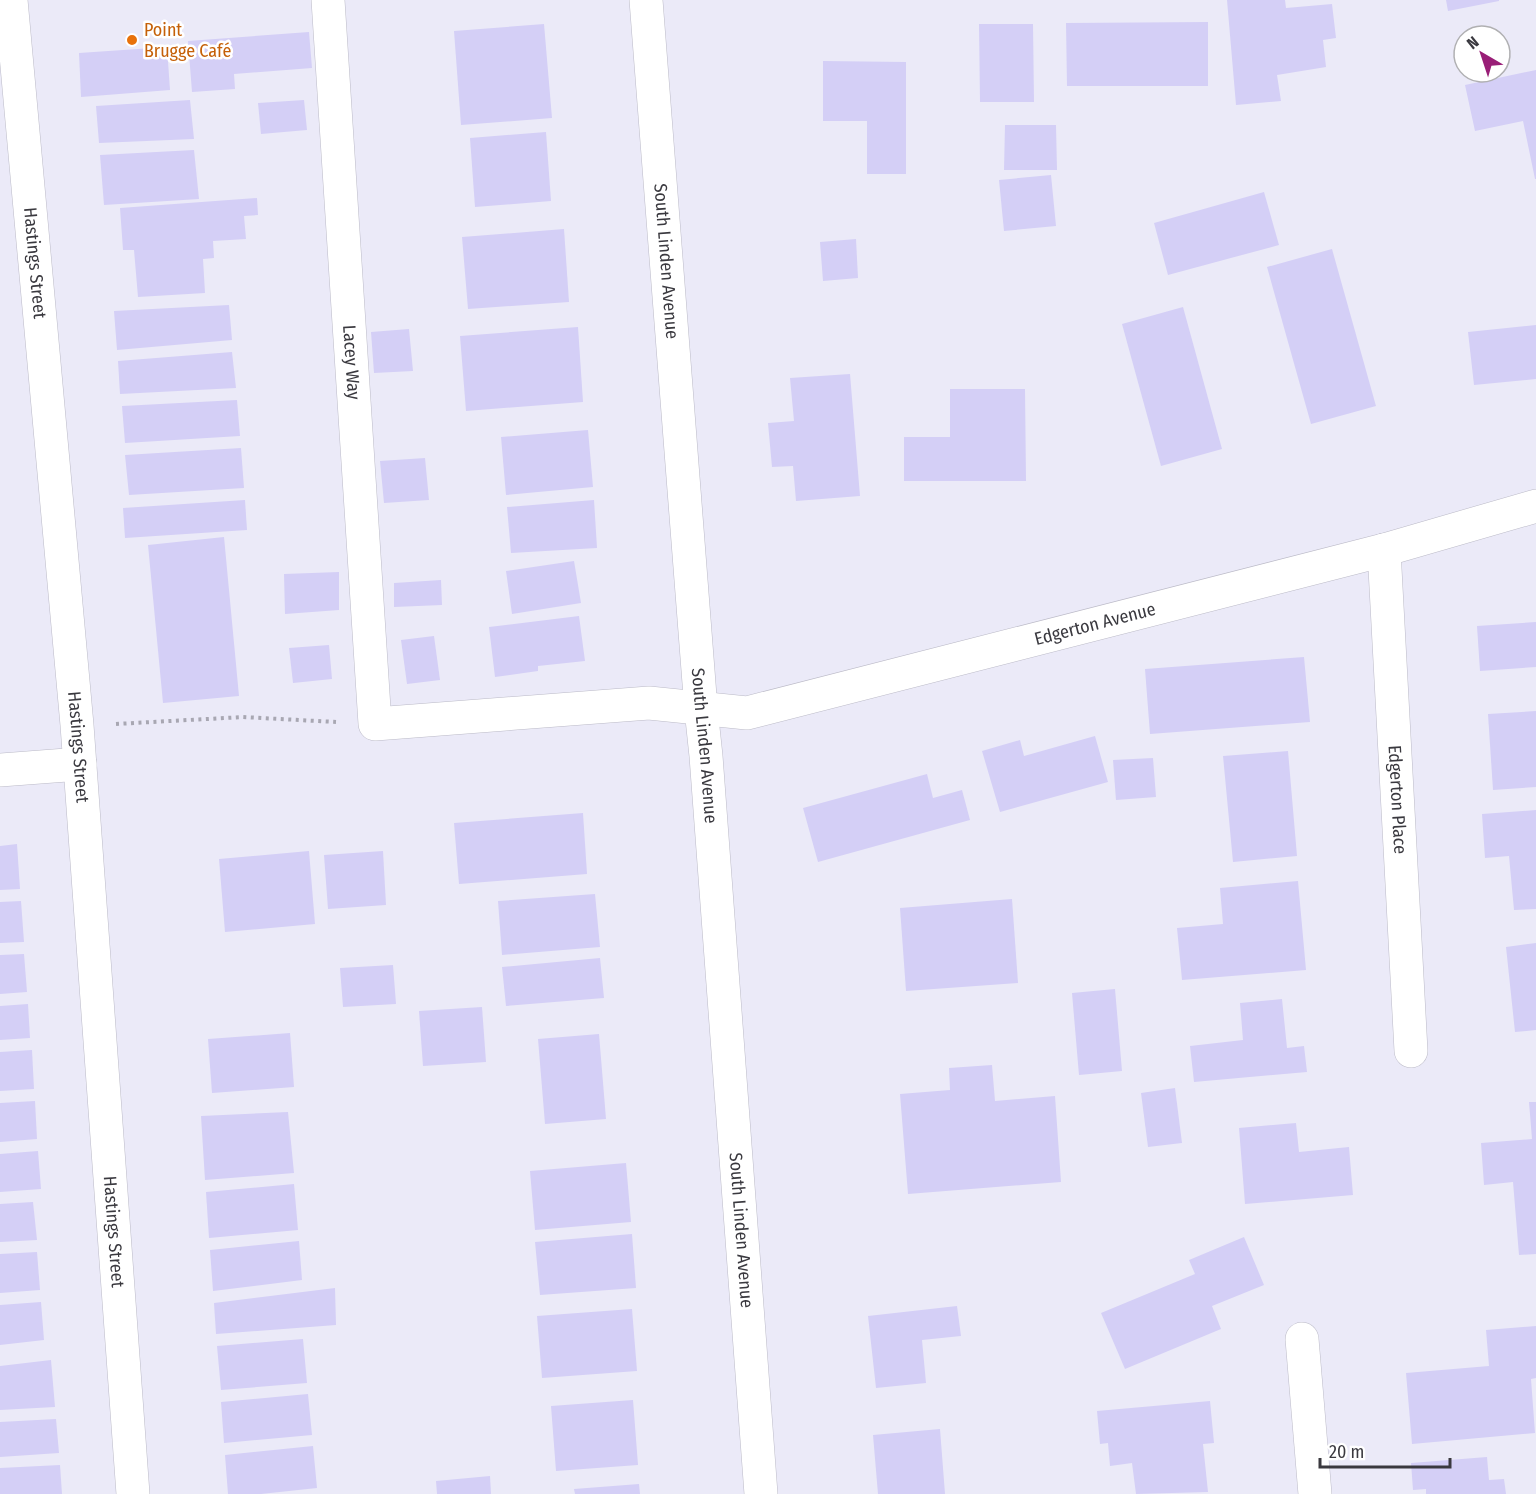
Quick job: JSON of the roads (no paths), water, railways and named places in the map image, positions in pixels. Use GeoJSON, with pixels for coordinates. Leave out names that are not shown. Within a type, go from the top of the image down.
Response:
{"type":"FeatureCollection","features":[{"type":"Feature","properties":{"kind":"street","name":"Hastings Street"},"geometry":{"type":"LineString","coordinates":[[11,0],[80,764],[133,1494]]}},
{"type":"Feature","properties":{"kind":"street","name":"Lacey Way"},"geometry":{"type":"LineString","coordinates":[[328,0],[375,724]]}},
{"type":"Feature","properties":{"kind":"street","name":"South Linden Avenue"},"geometry":{"type":"LineString","coordinates":[[646,0],[706,756],[761,1494]]}},
{"type":"Feature","properties":{"kind":"street","name":"Edgerton Avenue"},"geometry":{"type":"LineString","coordinates":[[375,724],[649,703],[747,713],[1384,550],[1536,506]]}},
{"type":"Feature","properties":{"kind":"street","name":"Edgerton Place"},"geometry":{"type":"LineString","coordinates":[[1384,550],[1411,1051]]}},
{"type":"Feature","properties":{"kind":"street"},"geometry":{"type":"LineString","coordinates":[[0,770],[80,764]]}},
{"type":"Feature","properties":{"kind":"street"},"geometry":{"type":"LineString","coordinates":[[1302,1340],[1315,1494]]}},
{"type":"Feature","properties":{"kind":"place","name":"Point Brugge Café"},"geometry":{"type":"Point","coordinates":[132,40]}}]}
